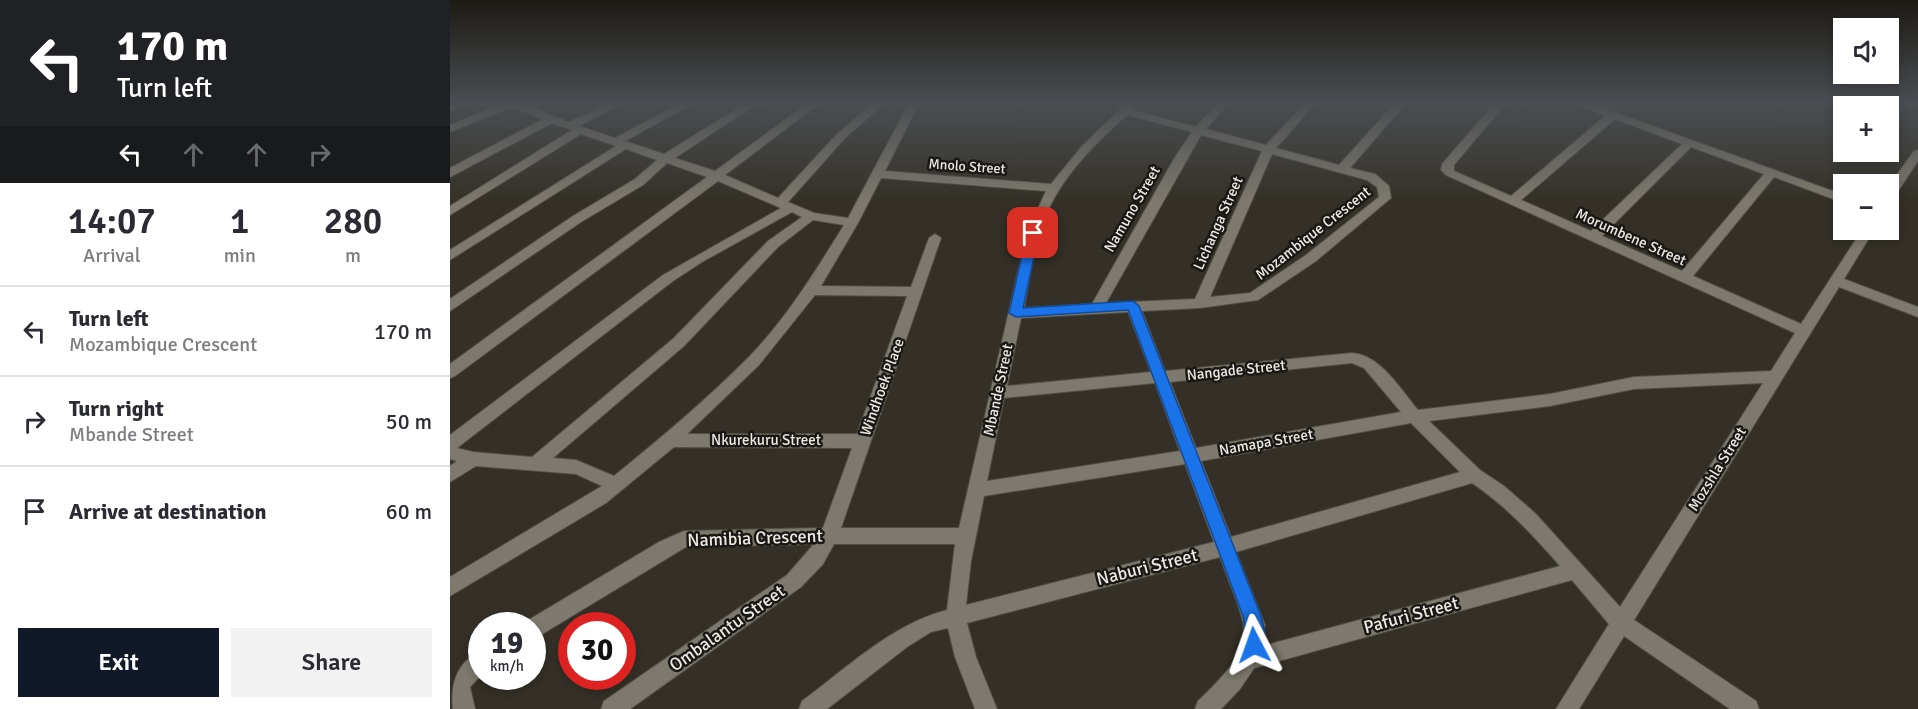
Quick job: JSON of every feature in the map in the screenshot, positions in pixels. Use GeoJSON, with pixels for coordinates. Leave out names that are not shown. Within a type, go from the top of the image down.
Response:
{"type":"FeatureCollection","features":[{"type":"Feature","properties":{"kind":"street"},"geometry":{"type":"LineString","coordinates":[[450,173],[520,136]]}},
{"type":"Feature","properties":{"kind":"street"},"geometry":{"type":"LineString","coordinates":[[450,211],[562,136]]}},
{"type":"Feature","properties":{"kind":"street"},"geometry":{"type":"LineString","coordinates":[[599,136],[717,176],[811,216],[852,224]]}},
{"type":"Feature","properties":{"kind":"street"},"geometry":{"type":"LineString","coordinates":[[450,256],[632,136]]}},
{"type":"Feature","properties":{"kind":"street"},"geometry":{"type":"LineString","coordinates":[[450,306],[578,219],[639,182],[665,159],[701,136]]}},
{"type":"Feature","properties":{"kind":"street"},"geometry":{"type":"LineString","coordinates":[[450,372],[771,136]]}},
{"type":"Feature","properties":{"kind":"street"},"geometry":{"type":"LineString","coordinates":[[450,444],[539,379],[673,274],[785,205],[841,136]]}},
{"type":"Feature","properties":{"kind":"street"},"geometry":{"type":"LineString","coordinates":[[450,587],[573,516],[616,485],[670,440],[754,361],[811,290],[852,224],[897,136]]}},
{"type":"Feature","properties":{"kind":"street","name":"Mbande Street"},"geometry":{"type":"LineString","coordinates":[[986,709],[965,656],[957,616],[959,575],[966,536],[1033,233],[1042,208],[1054,188],[1080,152],[1097,136]]}},
{"type":"Feature","properties":{"kind":"street","name":"Namuno Street"},"geometry":{"type":"LineString","coordinates":[[1097,308],[1195,136]]}},
{"type":"Feature","properties":{"kind":"street","name":"Mozambique Crescent"},"geometry":{"type":"LineString","coordinates":[[1016,313],[1200,303],[1258,296],[1382,203],[1386,196],[1383,186],[1371,177],[1221,136]]}},
{"type":"Feature","properties":{"kind":"street","name":"Lichanga Street"},"geometry":{"type":"LineString","coordinates":[[1200,303],[1269,149],[1281,136]]}},
{"type":"Feature","properties":{"kind":"street"},"geometry":{"type":"LineString","coordinates":[[1343,168],[1371,136]]}},
{"type":"Feature","properties":{"kind":"street","name":"Morumbene Street"},"geometry":{"type":"LineString","coordinates":[[1472,136],[1448,164],[1447,170],[1454,176],[1803,331]]}},
{"type":"Feature","properties":{"kind":"street"},"geometry":{"type":"LineString","coordinates":[[1512,201],[1588,136]]}},
{"type":"Feature","properties":{"kind":"street"},"geometry":{"type":"LineString","coordinates":[[1670,136],[1833,195]]}},
{"type":"Feature","properties":{"kind":"street"},"geometry":{"type":"LineString","coordinates":[[1592,238],[1689,143]]}},
{"type":"Feature","properties":{"kind":"street"},"geometry":{"type":"LineString","coordinates":[[1899,181],[1918,153]]}},
{"type":"Feature","properties":{"kind":"street"},"geometry":{"type":"LineString","coordinates":[[1684,278],[1771,173]]}},
{"type":"Feature","properties":{"kind":"street","name":"Mnolo Street"},"geometry":{"type":"LineString","coordinates":[[878,174],[1054,188]]}},
{"type":"Feature","properties":{"kind":"street"},"geometry":{"type":"LineString","coordinates":[[535,464],[679,342],[773,244],[811,216]]}},
{"type":"Feature","properties":{"kind":"street","name":"Windhoek Place"},"geometry":{"type":"LineString","coordinates":[[829,536],[935,238]]}},
{"type":"Feature","properties":{"kind":"street","name":"Mozshla Street"},"geometry":{"type":"LineString","coordinates":[[1567,709],[1862,240]]}},
{"type":"Feature","properties":{"kind":"street"},"geometry":{"type":"LineString","coordinates":[[1836,281],[1918,312]]}},
{"type":"Feature","properties":{"kind":"street"},"geometry":{"type":"LineString","coordinates":[[811,290],[916,292]]}},
{"type":"Feature","properties":{"kind":"street"},"geometry":{"type":"LineString","coordinates":[[1133,306],[1255,625],[1254,645],[1248,660],[1226,689],[1206,709]]}},
{"type":"Feature","properties":{"kind":"street","name":"Nangade Street"},"geometry":{"type":"LineString","coordinates":[[998,393],[1358,358],[1369,364],[1414,416]]}},
{"type":"Feature","properties":{"kind":"street","name":"Namapa Street"},"geometry":{"type":"LineString","coordinates":[[976,490],[1190,456],[1414,416],[1550,400],[1634,383],[1774,377]]}},
{"type":"Feature","properties":{"kind":"street"},"geometry":{"type":"LineString","coordinates":[[1414,416],[1474,475],[1498,491],[1529,518],[1621,623],[1748,709]]}},
{"type":"Feature","properties":{"kind":"street","name":"Nkurekuru Street"},"geometry":{"type":"LineString","coordinates":[[670,440],[863,441]]}},
{"type":"Feature","properties":{"kind":"street"},"geometry":{"type":"LineString","coordinates":[[450,452],[472,459],[589,471],[616,485]]}},
{"type":"Feature","properties":{"kind":"street"},"geometry":{"type":"LineString","coordinates":[[450,475],[472,459]]}},
{"type":"Feature","properties":{"kind":"street","name":"Naburi Street"},"geometry":{"type":"LineString","coordinates":[[810,709],[915,630],[938,620],[1225,548],[1474,475]]}},
{"type":"Feature","properties":{"kind":"street","name":"Ombalantu Street"},"geometry":{"type":"LineString","coordinates":[[612,709],[794,581],[816,558],[829,536]]}},
{"type":"Feature","properties":{"kind":"street","name":"Namibia Crescent"},"geometry":{"type":"LineString","coordinates":[[546,621],[684,539],[966,536]]}},
{"type":"Feature","properties":{"kind":"street","name":"Pafuri Street"},"geometry":{"type":"LineString","coordinates":[[1248,660],[1574,571]]}},
{"type":"Feature","properties":{"kind":"street"},"geometry":{"type":"LineString","coordinates":[[464,709],[459,690],[461,678],[468,670]]}},
{"type":"Feature","properties":{"kind":"route"},"geometry":{"type":"LineString","coordinates":[[1033,233],[1016,313],[1133,306],[1252,616],[1256,632],[1254,645]]}}]}
